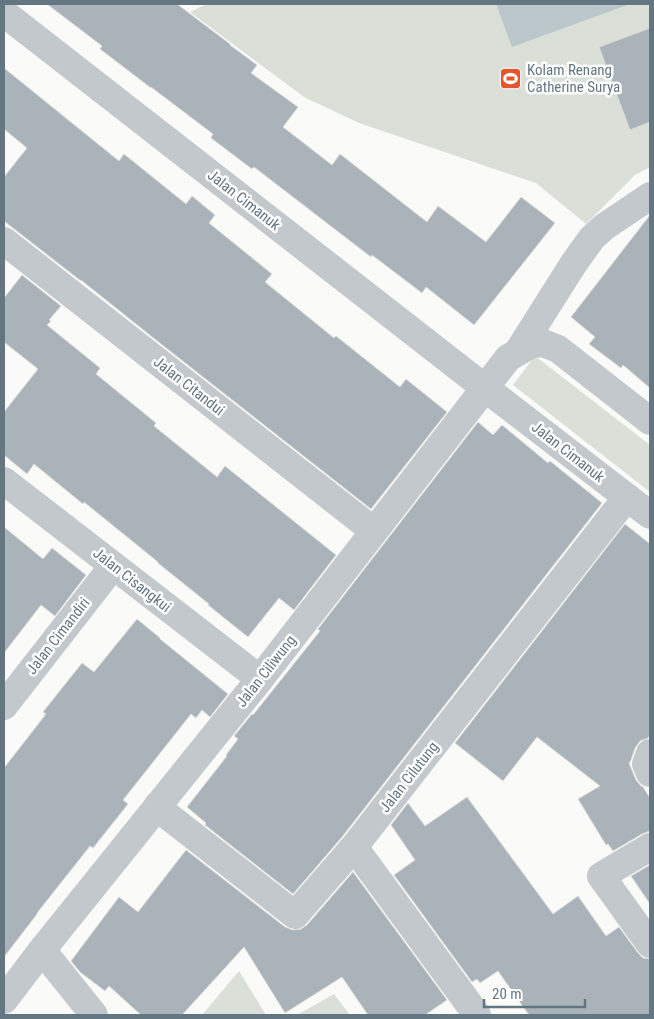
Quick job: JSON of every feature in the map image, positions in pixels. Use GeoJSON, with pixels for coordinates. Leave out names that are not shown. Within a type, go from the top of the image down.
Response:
{"type":"FeatureCollection","features":[{"type":"Feature","properties":{"kind":"street"},"geometry":{"type":"LineString","coordinates":[[4,8],[6,4]]}},
{"type":"Feature","properties":{"kind":"street","name":"Jalan Cimanuk"},"geometry":{"type":"LineString","coordinates":[[4,13],[650,515]]}},
{"type":"Feature","properties":{"kind":"street"},"geometry":{"type":"LineString","coordinates":[[519,350],[592,238],[604,227],[650,196]]}},
{"type":"Feature","properties":{"kind":"street","name":"Jalan Citandui"},"geometry":{"type":"LineString","coordinates":[[4,241],[374,532]]}},
{"type":"Feature","properties":{"kind":"street"},"geometry":{"type":"LineString","coordinates":[[485,388],[508,358],[532,344],[543,343],[558,349],[650,421]]}},
{"type":"Feature","properties":{"kind":"street","name":"Jalan Ciliwung"},"geometry":{"type":"LineString","coordinates":[[4,1000],[42,950],[260,680],[485,388]]}},
{"type":"Feature","properties":{"kind":"street","name":"Jalan Cisangkui"},"geometry":{"type":"LineString","coordinates":[[4,481],[260,680]]}},
{"type":"Feature","properties":{"kind":"street","name":"Jalan Cilutung"},"geometry":{"type":"LineString","coordinates":[[158,806],[168,816],[295,915],[354,846],[627,497]]}},
{"type":"Feature","properties":{"kind":"street","name":"Jalan Cimandiri"},"geometry":{"type":"LineString","coordinates":[[4,706],[112,566]]}},
{"type":"Feature","properties":{"kind":"street"},"geometry":{"type":"LineString","coordinates":[[354,846],[477,1015]]}},
{"type":"Feature","properties":{"kind":"street"},"geometry":{"type":"LineString","coordinates":[[650,847],[601,876],[650,944]]}},
{"type":"Feature","properties":{"kind":"street"},"geometry":{"type":"LineString","coordinates":[[42,950],[94,1015]]}},
{"type":"Feature","properties":{"kind":"shaded area"},"geometry":{"type":"Polygon","coordinates":[[[207,4],[650,4],[650,167],[635,175],[586,224],[536,183],[359,123],[304,97],[190,12],[207,4]]]}},
{"type":"Feature","properties":{"kind":"shaded area"},"geometry":{"type":"Polygon","coordinates":[[[496,4],[630,4],[512,47],[496,4]]]}},
{"type":"Feature","properties":{"kind":"shaded area"},"geometry":{"type":"Polygon","coordinates":[[[535,356],[650,445],[650,492],[513,385],[535,356]]]}},
{"type":"Feature","properties":{"kind":"shaded area"},"geometry":{"type":"Polygon","coordinates":[[[239,971],[266,1015],[202,1015],[239,971]]]}},
{"type":"Feature","properties":{"kind":"shaded area"},"geometry":{"type":"Polygon","coordinates":[[[334,994],[350,1015],[297,1015],[334,994]]]}},
{"type":"Feature","properties":{"kind":"building"},"geometry":{"type":"Polygon","coordinates":[[[47,4],[177,4],[257,65],[251,73],[298,107],[283,127],[332,165],[340,154],[427,222],[438,206],[486,242],[521,197],[555,223],[474,325],[426,287],[422,293],[372,255],[371,257],[254,167],[252,169],[211,138],[213,134],[100,49],[102,46],[47,4]]]}},
{"type":"Feature","properties":{"kind":"building"},"geometry":{"type":"Polygon","coordinates":[[[650,28],[650,122],[630,130],[599,47],[650,28]]]}},
{"type":"Feature","properties":{"kind":"building"},"geometry":{"type":"Polygon","coordinates":[[[4,68],[119,161],[124,154],[186,204],[192,196],[215,215],[209,223],[272,274],[265,282],[334,338],[336,336],[400,387],[406,379],[447,412],[371,509],[4,221],[4,177],[27,148],[4,129],[4,68]]]}},
{"type":"Feature","properties":{"kind":"building"},"geometry":{"type":"Polygon","coordinates":[[[650,215],[650,388],[623,365],[621,368],[589,344],[595,337],[571,317],[650,215]]]}},
{"type":"Feature","properties":{"kind":"building"},"geometry":{"type":"Polygon","coordinates":[[[22,275],[61,306],[47,325],[100,368],[96,374],[156,423],[154,426],[217,477],[225,466],[336,555],[294,610],[279,598],[248,637],[84,502],[83,504],[34,464],[27,474],[4,455],[4,412],[38,369],[4,342],[4,298],[22,275]]]}},
{"type":"Feature","properties":{"kind":"building"},"geometry":{"type":"Polygon","coordinates":[[[478,422],[493,435],[502,425],[548,463],[550,461],[602,503],[342,837],[293,894],[205,825],[206,823],[187,807],[227,756],[238,739],[234,736],[320,631],[318,629],[478,422]]]}},
{"type":"Feature","properties":{"kind":"building"},"geometry":{"type":"Polygon","coordinates":[[[625,524],[650,544],[650,735],[648,738],[640,741],[629,763],[636,780],[650,798],[650,831],[613,851],[608,844],[606,845],[578,799],[600,786],[537,737],[503,781],[455,743],[625,524]]]}},
{"type":"Feature","properties":{"kind":"building"},"geometry":{"type":"Polygon","coordinates":[[[4,527],[43,559],[52,548],[86,575],[55,616],[41,605],[4,653],[4,527]]]}},
{"type":"Feature","properties":{"kind":"building"},"geometry":{"type":"Polygon","coordinates":[[[137,619],[228,694],[210,717],[202,710],[196,718],[191,714],[123,800],[128,804],[93,848],[90,846],[4,957],[4,768],[46,714],[43,712],[82,663],[94,672],[137,619]]]}},
{"type":"Feature","properties":{"kind":"building"},"geometry":{"type":"Polygon","coordinates":[[[467,797],[553,914],[578,896],[606,936],[619,927],[638,953],[643,958],[650,959],[650,1015],[529,1015],[498,971],[480,983],[477,979],[472,982],[394,875],[415,860],[391,825],[408,803],[425,826],[467,797]]]}},
{"type":"Feature","properties":{"kind":"building"},"geometry":{"type":"Polygon","coordinates":[[[186,850],[285,927],[293,930],[301,929],[307,925],[353,872],[447,1000],[425,1015],[368,1015],[342,977],[285,1013],[244,947],[182,1015],[141,1015],[109,986],[105,991],[80,972],[71,961],[119,897],[138,912],[186,850]]]}},
{"type":"Feature","properties":{"kind":"building"},"geometry":{"type":"Polygon","coordinates":[[[650,865],[650,904],[631,876],[650,865]]]}},
{"type":"Feature","properties":{"kind":"place","name":"Kolam Renang Catherine Surya"},"geometry":{"type":"Point","coordinates":[511,79]}}]}
